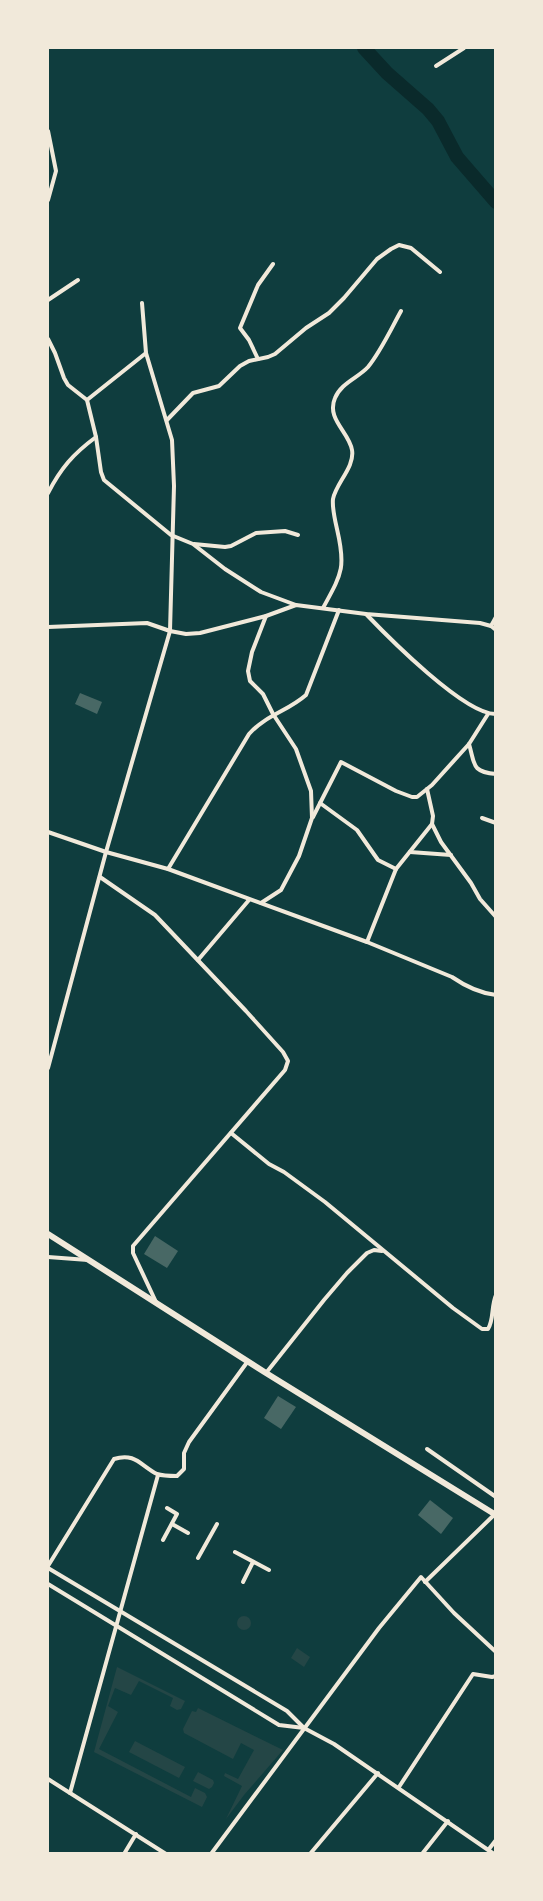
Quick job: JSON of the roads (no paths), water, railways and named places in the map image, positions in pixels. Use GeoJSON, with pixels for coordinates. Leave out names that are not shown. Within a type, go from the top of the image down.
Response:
{"type":"FeatureCollection","features":[{"type":"Feature","properties":{"kind":"main road"},"geometry":{"type":"LineString","coordinates":[[48,1234],[248,1362],[495,1515]]}},
{"type":"Feature","properties":{"kind":"street"},"geometry":{"type":"LineString","coordinates":[[436,66],[464,48]]}},
{"type":"Feature","properties":{"kind":"street"},"geometry":{"type":"LineString","coordinates":[[48,131],[56,170],[48,200]]}},
{"type":"Feature","properties":{"kind":"street"},"geometry":{"type":"LineString","coordinates":[[167,420],[193,393],[219,386],[240,366],[258,359],[268,358],[275,354],[329,312],[344,298],[377,259],[391,248],[399,245],[411,248],[440,272]]}},
{"type":"Feature","properties":{"kind":"street"},"geometry":{"type":"LineString","coordinates":[[258,359],[249,340],[240,328],[258,285],[273,264]]}},
{"type":"Feature","properties":{"kind":"street"},"geometry":{"type":"LineString","coordinates":[[48,300],[78,280]]}},
{"type":"Feature","properties":{"kind":"street"},"geometry":{"type":"LineString","coordinates":[[48,1068],[106,852],[170,631],[172,440],[146,353],[142,303]]}},
{"type":"Feature","properties":{"kind":"street"},"geometry":{"type":"LineString","coordinates":[[323,608],[342,568],[342,547],[333,499],[352,460],[353,451],[350,440],[339,426],[334,412],[335,398],[350,380],[367,367],[401,311]]}},
{"type":"Feature","properties":{"kind":"street"},"geometry":{"type":"LineString","coordinates":[[48,339],[68,385],[87,400],[104,480],[171,535],[193,544],[225,569],[261,592],[296,605],[366,614],[480,623],[491,626],[496,630]]}},
{"type":"Feature","properties":{"kind":"street"},"geometry":{"type":"LineString","coordinates":[[87,400],[146,353]]}},
{"type":"Feature","properties":{"kind":"street"},"geometry":{"type":"LineString","coordinates":[[48,493],[64,465],[96,437]]}},
{"type":"Feature","properties":{"kind":"street"},"geometry":{"type":"LineString","coordinates":[[193,544],[231,546],[256,533],[285,531],[298,535]]}},
{"type":"Feature","properties":{"kind":"street"},"geometry":{"type":"LineString","coordinates":[[48,626],[147,624],[186,634],[200,633],[266,616],[296,605]]}},
{"type":"Feature","properties":{"kind":"street"},"geometry":{"type":"LineString","coordinates":[[168,869],[249,734],[258,723],[299,701],[306,695],[339,610]]}},
{"type":"Feature","properties":{"kind":"street"},"geometry":{"type":"LineString","coordinates":[[366,614],[441,684],[472,706],[488,714],[496,714]]}},
{"type":"Feature","properties":{"kind":"street"},"geometry":{"type":"LineString","coordinates":[[266,616],[259,631],[248,671],[250,681],[263,694],[273,714],[296,749],[311,791],[312,818]]}},
{"type":"Feature","properties":{"kind":"street"},"geometry":{"type":"LineString","coordinates":[[491,626],[496,617]]}},
{"type":"Feature","properties":{"kind":"street"},"geometry":{"type":"LineString","coordinates":[[261,903],[281,890],[299,856],[312,818],[341,762],[396,791],[412,797],[417,796],[428,789],[469,744],[488,714]]}},
{"type":"Feature","properties":{"kind":"street"},"geometry":{"type":"LineString","coordinates":[[469,744],[475,768],[481,772],[496,774]]}},
{"type":"Feature","properties":{"kind":"street"},"geometry":{"type":"LineString","coordinates":[[367,942],[396,869],[432,824],[433,816],[428,789]]}},
{"type":"Feature","properties":{"kind":"street"},"geometry":{"type":"LineString","coordinates":[[320,803],[357,830],[378,860],[396,869]]}},
{"type":"Feature","properties":{"kind":"street"},"geometry":{"type":"LineString","coordinates":[[482,818],[496,823]]}},
{"type":"Feature","properties":{"kind":"street"},"geometry":{"type":"LineString","coordinates":[[432,824],[441,842],[471,883],[480,899],[496,917]]}},
{"type":"Feature","properties":{"kind":"street"},"geometry":{"type":"LineString","coordinates":[[48,832],[106,852],[168,869],[367,942],[452,977],[463,985],[484,994],[496,995]]}},
{"type":"Feature","properties":{"kind":"street"},"geometry":{"type":"LineString","coordinates":[[410,852],[451,855]]}},
{"type":"Feature","properties":{"kind":"street"},"geometry":{"type":"LineString","coordinates":[[100,877],[155,915],[253,1018],[283,1052],[288,1061],[285,1070],[133,1246],[133,1253],[157,1304]]}},
{"type":"Feature","properties":{"kind":"street"},"geometry":{"type":"LineString","coordinates":[[198,960],[249,900]]}},
{"type":"Feature","properties":{"kind":"street"},"geometry":{"type":"LineString","coordinates":[[231,1133],[269,1164],[284,1172],[325,1202],[453,1308],[482,1329],[488,1329],[492,1324],[492,1304],[496,1295]]}},
{"type":"Feature","properties":{"kind":"street"},"geometry":{"type":"LineString","coordinates":[[266,1373],[347,1273],[367,1253],[374,1250],[384,1252]]}},
{"type":"Feature","properties":{"kind":"street"},"geometry":{"type":"LineString","coordinates":[[48,1257],[90,1261]]}},
{"type":"Feature","properties":{"kind":"street"},"geometry":{"type":"LineString","coordinates":[[248,1362],[189,1442],[184,1453],[184,1469],[177,1476],[158,1475],[140,1461],[123,1456],[114,1459],[48,1567],[287,1712],[304,1728],[334,1744],[378,1773],[494,1854]]}},
{"type":"Feature","properties":{"kind":"street"},"geometry":{"type":"LineString","coordinates":[[427,1450],[496,1497]]}},
{"type":"Feature","properties":{"kind":"street"},"geometry":{"type":"LineString","coordinates":[[70,1793],[158,1475]]}},
{"type":"Feature","properties":{"kind":"street"},"geometry":{"type":"LineString","coordinates":[[163,1540],[177,1514],[167,1508]]}},
{"type":"Feature","properties":{"kind":"street"},"geometry":{"type":"LineString","coordinates":[[425,1582],[495,1515]]}},
{"type":"Feature","properties":{"kind":"street"},"geometry":{"type":"LineString","coordinates":[[172,1524],[188,1533]]}},
{"type":"Feature","properties":{"kind":"street"},"geometry":{"type":"LineString","coordinates":[[198,1558],[217,1524]]}},
{"type":"Feature","properties":{"kind":"street"},"geometry":{"type":"LineString","coordinates":[[235,1552],[269,1570]]}},
{"type":"Feature","properties":{"kind":"street"},"geometry":{"type":"LineString","coordinates":[[243,1582],[254,1562]]}},
{"type":"Feature","properties":{"kind":"street"},"geometry":{"type":"LineString","coordinates":[[211,1854],[379,1628],[421,1577],[454,1613],[496,1652]]}},
{"type":"Feature","properties":{"kind":"street"},"geometry":{"type":"LineString","coordinates":[[48,1584],[279,1725],[304,1728]]}},
{"type":"Feature","properties":{"kind":"street"},"geometry":{"type":"LineString","coordinates":[[399,1787],[473,1674],[496,1676]]}},
{"type":"Feature","properties":{"kind":"street"},"geometry":{"type":"LineString","coordinates":[[310,1854],[378,1773]]}},
{"type":"Feature","properties":{"kind":"street"},"geometry":{"type":"LineString","coordinates":[[48,1779],[166,1854]]}},
{"type":"Feature","properties":{"kind":"street"},"geometry":{"type":"LineString","coordinates":[[422,1854],[448,1821]]}},
{"type":"Feature","properties":{"kind":"street"},"geometry":{"type":"LineString","coordinates":[[124,1854],[136,1834]]}},
{"type":"Feature","properties":{"kind":"street"},"geometry":{"type":"LineString","coordinates":[[489,1850],[496,1840]]}},
{"type":"Feature","properties":{"kind":"waterway"},"geometry":{"type":"LineString","coordinates":[[364,48],[387,73],[428,109],[438,121],[457,157],[496,202]]}}]}
